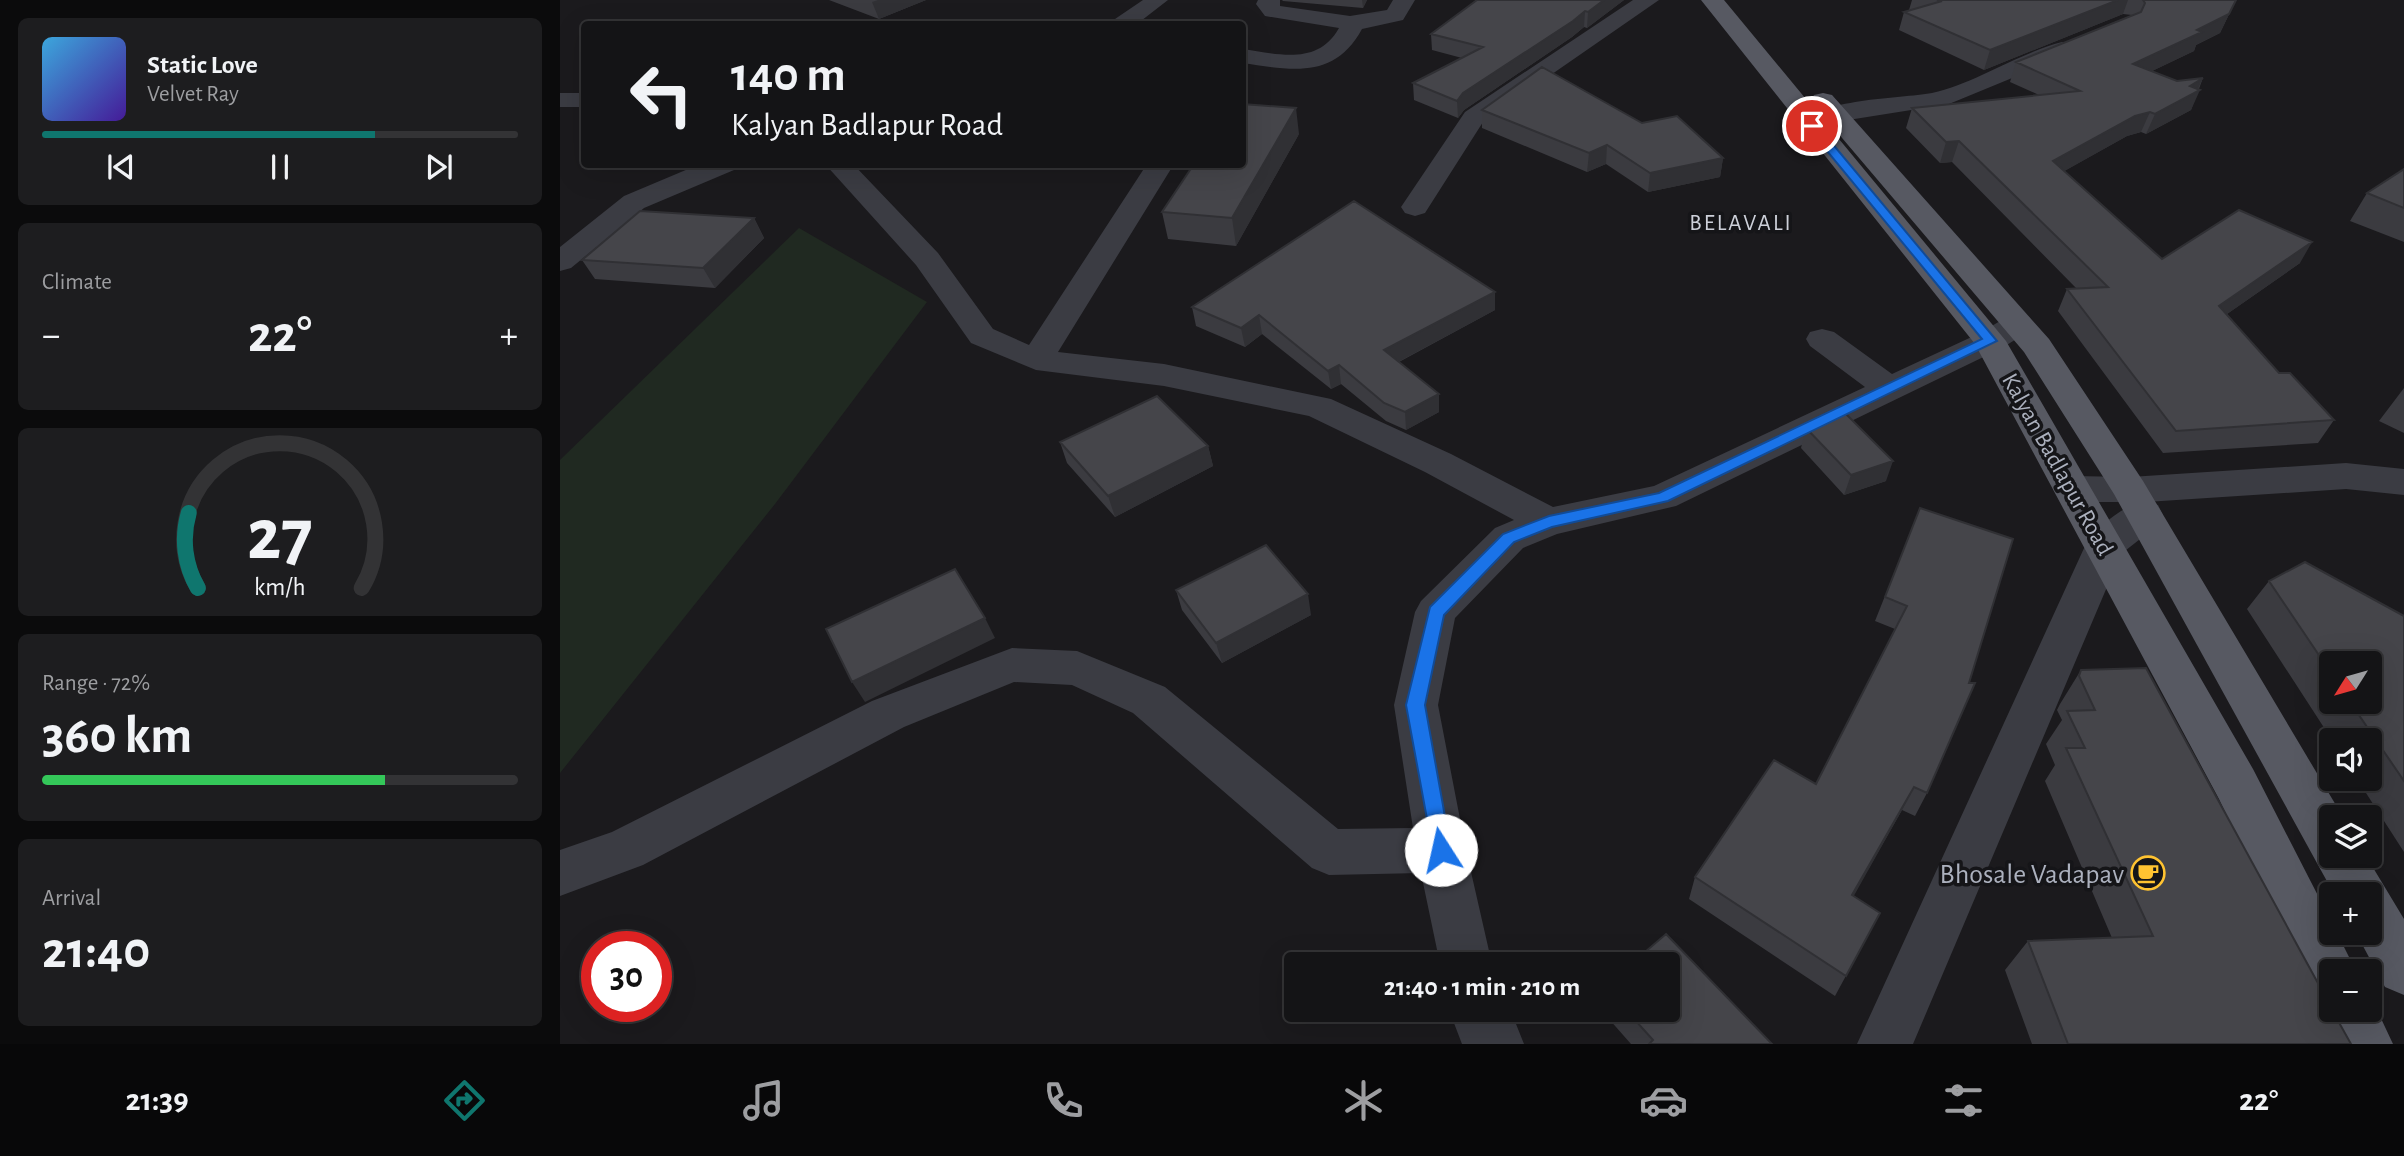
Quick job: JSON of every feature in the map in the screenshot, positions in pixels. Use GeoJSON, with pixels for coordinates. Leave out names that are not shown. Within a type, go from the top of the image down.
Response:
{"type":"FeatureCollection","features":[{"type":"Feature","properties":{"kind":"main road","name":"Kalyan Badlapur Road"},"geometry":{"type":"LineString","coordinates":[[1712,0],[1744,20],[1824,120],[2004,332],[2072,489],[2236,785],[2323,959]]}},
{"type":"Feature","properties":{"kind":"main road"},"geometry":{"type":"LineString","coordinates":[[2004,332],[2037,346],[2137,502],[2319,821]]}},
{"type":"Feature","properties":{"kind":"main road"},"geometry":{"type":"LineString","coordinates":[[2236,785],[2300,787]]}},
{"type":"Feature","properties":{"kind":"main road"},"geometry":{"type":"LineString","coordinates":[[2382,931],[2404,970]]}},
{"type":"Feature","properties":{"kind":"main road"},"geometry":{"type":"LineString","coordinates":[[2354,1022],[2365,1044]]}},
{"type":"Feature","properties":{"kind":"street"},"geometry":{"type":"LineString","coordinates":[[1127,21],[1157,0]]}},
{"type":"Feature","properties":{"kind":"street"},"geometry":{"type":"LineString","coordinates":[[1260,23],[1353,24],[1382,20],[1395,15],[1404,0]]}},
{"type":"Feature","properties":{"kind":"street"},"geometry":{"type":"LineString","coordinates":[[1415,207],[1474,117],[1648,0]]}},
{"type":"Feature","properties":{"kind":"street"},"geometry":{"type":"LineString","coordinates":[[1246,56],[1310,63],[1324,58],[1348,36],[1353,24]]}},
{"type":"Feature","properties":{"kind":"street"},"geometry":{"type":"LineString","coordinates":[[1824,120],[1940,99],[2087,38]]}},
{"type":"Feature","properties":{"kind":"street"},"geometry":{"type":"LineString","coordinates":[[560,100],[581,100]]}},
{"type":"Feature","properties":{"kind":"street"},"geometry":{"type":"LineString","coordinates":[[670,168],[696,168]]}},
{"type":"Feature","properties":{"kind":"street"},"geometry":{"type":"LineString","coordinates":[[560,262],[634,202],[715,168]]}},
{"type":"Feature","properties":{"kind":"street"},"geometry":{"type":"LineString","coordinates":[[842,168],[927,259],[982,336],[1036,360],[1164,375],[1319,407],[1438,463],[1549,522]]}},
{"type":"Feature","properties":{"kind":"street"},"geometry":{"type":"LineString","coordinates":[[1036,360],[1158,168]]}},
{"type":"Feature","properties":{"kind":"street"},"geometry":{"type":"LineString","coordinates":[[560,234],[592,236]]}},
{"type":"Feature","properties":{"kind":"street"},"geometry":{"type":"LineString","coordinates":[[1463,952],[1441,850],[1416,705],[1436,612],[1509,538],[1549,522],[1663,498],[2004,332]]}},
{"type":"Feature","properties":{"kind":"street"},"geometry":{"type":"LineString","coordinates":[[1822,339],[1888,388]]}},
{"type":"Feature","properties":{"kind":"street"},"geometry":{"type":"LineString","coordinates":[[2072,489],[2137,502],[2346,476],[2404,482]]}},
{"type":"Feature","properties":{"kind":"street"},"geometry":{"type":"LineString","coordinates":[[1885,1044],[2105,547],[2137,502]]}},
{"type":"Feature","properties":{"kind":"street"},"geometry":{"type":"LineString","coordinates":[[560,873],[626,849],[888,715],[1012,665],[1077,668],[1149,699],[1329,852],[1441,850]]}},
{"type":"Feature","properties":{"kind":"street"},"geometry":{"type":"LineString","coordinates":[[1479,1022],[1496,1044]]}},
{"type":"Feature","properties":{"kind":"shaded area"},"geometry":{"type":"Polygon","coordinates":[[[799,228],[927,302],[775,504],[560,773],[560,460],[799,228]]]}},
{"type":"Feature","properties":{"kind":"building"},"geometry":{"type":"Polygon","coordinates":[[[1477,0],[1604,0],[1463,93],[1457,101],[1413,83],[1483,47],[1431,34],[1477,0]]]}},
{"type":"Feature","properties":{"kind":"building"},"geometry":{"type":"Polygon","coordinates":[[[1937,0],[2118,0],[1990,50],[1904,12],[1942,1],[1937,0]]]}},
{"type":"Feature","properties":{"kind":"building"},"geometry":{"type":"Polygon","coordinates":[[[2143,0],[2236,0],[2229,14],[2197,30],[2202,32],[2133,64],[2177,81],[2203,78],[2190,86],[2200,90],[2155,114],[2150,112],[2135,116],[2053,161],[2162,259],[2239,210],[2312,242],[2219,306],[2279,373],[2290,373],[2334,420],[2176,431],[2067,289],[2108,287],[1959,141],[1946,142],[1912,108],[2080,91],[2016,62],[2141,12],[2145,3],[2143,0]]]}},
{"type":"Feature","properties":{"kind":"building"},"geometry":{"type":"Polygon","coordinates":[[[1542,67],[1642,123],[1677,116],[1723,158],[1650,173],[1607,145],[1589,153],[1482,110],[1542,67]]]}},
{"type":"Feature","properties":{"kind":"building"},"geometry":{"type":"Polygon","coordinates":[[[1246,104],[1296,108],[1232,218],[1162,212],[1191,168],[1246,168],[1246,104]]]}},
{"type":"Feature","properties":{"kind":"building"},"geometry":{"type":"Polygon","coordinates":[[[2404,169],[2404,208],[2367,193],[2404,169]]]}},
{"type":"Feature","properties":{"kind":"building"},"geometry":{"type":"Polygon","coordinates":[[[1354,201],[1495,292],[1384,350],[1439,394],[1405,412],[1384,403],[1339,365],[1328,371],[1259,315],[1241,328],[1192,307],[1354,201]]]}},
{"type":"Feature","properties":{"kind":"building"},"geometry":{"type":"Polygon","coordinates":[[[640,211],[754,218],[703,268],[582,260],[640,211]]]}},
{"type":"Feature","properties":{"kind":"building"},"geometry":{"type":"Polygon","coordinates":[[[1157,396],[1208,446],[1108,496],[1060,442],[1157,396]]]}},
{"type":"Feature","properties":{"kind":"building"},"geometry":{"type":"Polygon","coordinates":[[[1843,411],[1893,461],[1851,475],[1806,428],[1843,411]]]}},
{"type":"Feature","properties":{"kind":"building"},"geometry":{"type":"Polygon","coordinates":[[[1920,508],[2013,539],[1969,683],[1975,683],[1927,793],[1914,787],[1852,895],[1880,913],[1846,976],[1695,877],[1774,760],[1816,784],[1907,606],[1885,597],[1920,508]]]}},
{"type":"Feature","properties":{"kind":"building"},"geometry":{"type":"Polygon","coordinates":[[[1266,545],[1308,594],[1216,643],[1176,590],[1266,545]]]}},
{"type":"Feature","properties":{"kind":"building"},"geometry":{"type":"Polygon","coordinates":[[[2305,562],[2404,616],[2404,781],[2382,749],[2382,728],[2368,728],[2358,714],[2382,714],[2382,651],[2319,651],[2319,655],[2269,581],[2305,562]]]}},
{"type":"Feature","properties":{"kind":"building"},"geometry":{"type":"Polygon","coordinates":[[[955,569],[985,618],[852,682],[826,629],[955,569]]]}},
{"type":"Feature","properties":{"kind":"building","name":"Bhosale Vadapav"},"geometry":{"type":"Polygon","coordinates":[[[2146,668],[2319,985],[2319,1022],[2339,1022],[2351,1044],[2068,1044],[2028,941],[2153,936],[2066,748],[2085,748],[2067,711],[2095,710],[2079,676],[2081,670],[2146,668]]]}},
{"type":"Feature","properties":{"kind":"building"},"geometry":{"type":"Polygon","coordinates":[[[1666,934],[1772,1044],[1649,1044],[1653,1040],[1637,1022],[1680,1022],[1680,952],[1645,952],[1666,934]]]}},
{"type":"Feature","properties":{"kind":"place","name":"Bhosale Vadapav"},"geometry":{"type":"Point","coordinates":[2148,873]}},
{"type":"Feature","properties":{"kind":"district","name":"BELAVALI"},"geometry":{"type":"Point","coordinates":[1741,222]}},
{"type":"Feature","properties":{"kind":"route"},"geometry":{"type":"LineString","coordinates":[[1441,850],[1416,705],[1436,612],[1509,538],[1549,522],[1663,498],[1824,418],[1990,341],[1812,126]]}}]}
